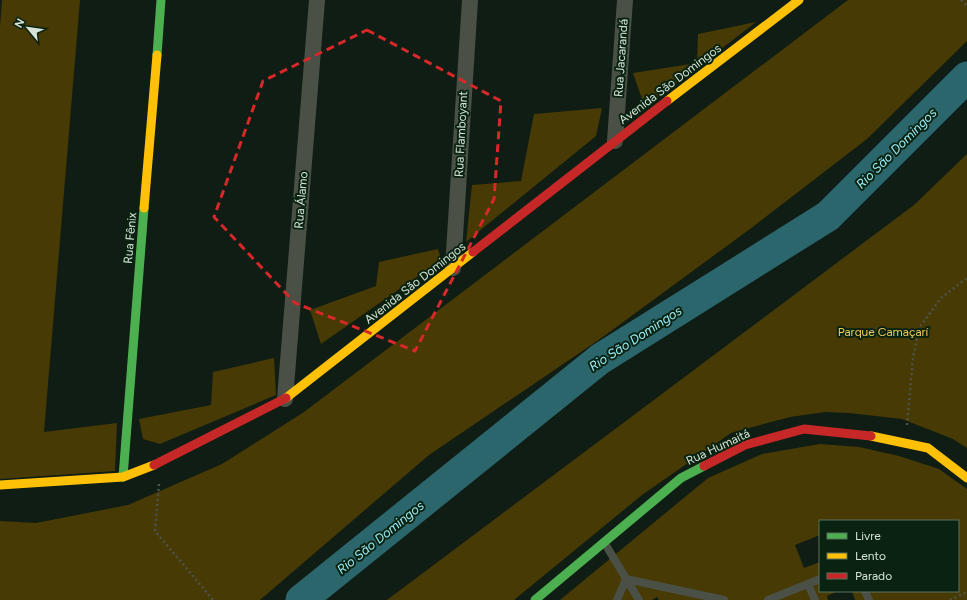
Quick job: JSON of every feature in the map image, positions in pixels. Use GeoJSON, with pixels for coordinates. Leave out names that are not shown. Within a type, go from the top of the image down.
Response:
{"type":"FeatureCollection","features":[{"type":"Feature","properties":{"kind":"street","name":"Rua Fênix"},"geometry":{"type":"LineString","coordinates":[[123,477],[162,0]]}},
{"type":"Feature","properties":{"kind":"street","name":"Rua Álamo"},"geometry":{"type":"LineString","coordinates":[[285,399],[317,0]]}},
{"type":"Feature","properties":{"kind":"street","name":"Rua Flamboyant"},"geometry":{"type":"LineString","coordinates":[[453,268],[470,0]]}},
{"type":"Feature","properties":{"kind":"street","name":"Rua Jacarandá"},"geometry":{"type":"LineString","coordinates":[[615,141],[625,0]]}},
{"type":"Feature","properties":{"kind":"street","name":"Avenida São Domingos"},"geometry":{"type":"LineString","coordinates":[[0,485],[123,477],[161,462],[285,399],[615,141],[781,8],[799,0]]}},
{"type":"Feature","properties":{"kind":"street","name":"Rua Humaitá"},"geometry":{"type":"LineString","coordinates":[[535,600],[681,478],[745,445],[804,429],[877,437],[928,448],[967,478]]}},
{"type":"Feature","properties":{"kind":"lane"},"geometry":{"type":"LineString","coordinates":[[604,541],[639,600]]}},
{"type":"Feature","properties":{"kind":"lane"},"geometry":{"type":"LineString","coordinates":[[617,600],[626,579]]}},
{"type":"Feature","properties":{"kind":"lane"},"geometry":{"type":"LineString","coordinates":[[626,579],[724,600]]}},
{"type":"Feature","properties":{"kind":"lane"},"geometry":{"type":"LineString","coordinates":[[768,600],[819,579]]}},
{"type":"Feature","properties":{"kind":"lane"},"geometry":{"type":"LineString","coordinates":[[808,584],[815,600]]}},
{"type":"Feature","properties":{"kind":"path"},"geometry":{"type":"LineString","coordinates":[[961,0],[967,6]]}},
{"type":"Feature","properties":{"kind":"path"},"geometry":{"type":"LineString","coordinates":[[906,443],[913,358],[919,328],[941,298],[967,278]]}},
{"type":"Feature","properties":{"kind":"path"},"geometry":{"type":"LineString","coordinates":[[161,462],[155,531],[213,600]]}},
{"type":"Feature","properties":{"kind":"path"},"geometry":{"type":"LineString","coordinates":[[950,600],[967,592]]}},
{"type":"Feature","properties":{"kind":"highlighted area"},"geometry":{"type":"Polygon","coordinates":[[[367,30],[501,101],[494,199],[415,351],[295,303],[214,217],[263,81],[367,30]]]}},
{"type":"Feature","properties":{"kind":"green space"},"geometry":{"type":"Polygon","coordinates":[[[2,0],[80,0],[44,432],[117,423],[115,471],[0,479],[0,27],[2,0]]]}},
{"type":"Feature","properties":{"kind":"green space"},"geometry":{"type":"Polygon","coordinates":[[[848,0],[967,0],[967,41],[867,139],[750,229],[600,339],[429,455],[260,600],[0,600],[0,521],[36,523],[128,505],[222,464],[304,412],[848,0]]]}},
{"type":"Feature","properties":{"kind":"green space"},"geometry":{"type":"Polygon","coordinates":[[[756,22],[645,108],[633,73],[697,63],[698,34],[756,22]]]}},
{"type":"Feature","properties":{"kind":"green space"},"geometry":{"type":"Polygon","coordinates":[[[602,108],[596,136],[466,242],[472,185],[521,181],[534,114],[602,108]]]}},
{"type":"Feature","properties":{"kind":"green space","name":"Parque Camaçarí"},"geometry":{"type":"Polygon","coordinates":[[[967,154],[967,448],[953,439],[902,419],[825,412],[790,417],[731,433],[642,495],[514,600],[387,600],[914,205],[967,154]]]}},
{"type":"Feature","properties":{"kind":"green space"},"geometry":{"type":"Polygon","coordinates":[[[438,249],[441,260],[321,344],[310,310],[376,286],[379,262],[438,249]]]}},
{"type":"Feature","properties":{"kind":"green space"},"geometry":{"type":"Polygon","coordinates":[[[274,358],[276,395],[160,444],[143,439],[139,419],[211,405],[213,372],[274,358]]]}},
{"type":"Feature","properties":{"kind":"green space"},"geometry":{"type":"Polygon","coordinates":[[[820,444],[859,447],[899,456],[939,469],[967,489],[967,600],[855,600],[852,592],[959,592],[959,520],[819,520],[819,535],[795,545],[804,568],[819,562],[819,592],[836,592],[827,596],[828,600],[659,600],[657,597],[652,600],[560,600],[708,478],[762,454],[820,444]]]}},
{"type":"Feature","properties":{"kind":"waterway","name":"Rio São Domingos"},"geometry":{"type":"LineString","coordinates":[[301,600],[600,359],[828,216],[967,77]]}},
{"type":"Feature","properties":{"kind":"traffic: fast"},"geometry":{"type":"LineString","coordinates":[[157,55],[161,0]]}},
{"type":"Feature","properties":{"kind":"traffic: fast"},"geometry":{"type":"LineString","coordinates":[[123,477],[144,208]]}},
{"type":"Feature","properties":{"kind":"traffic: fast"},"geometry":{"type":"LineString","coordinates":[[535,600],[681,478],[704,466]]}},
{"type":"Feature","properties":{"kind":"traffic: slow"},"geometry":{"type":"LineString","coordinates":[[667,101],[799,0]]}},
{"type":"Feature","properties":{"kind":"traffic: slow"},"geometry":{"type":"LineString","coordinates":[[144,208],[157,55]]}},
{"type":"Feature","properties":{"kind":"traffic: slow"},"geometry":{"type":"LineString","coordinates":[[286,398],[473,252]]}},
{"type":"Feature","properties":{"kind":"traffic: slow"},"geometry":{"type":"LineString","coordinates":[[871,436],[928,448],[967,478]]}},
{"type":"Feature","properties":{"kind":"traffic: slow"},"geometry":{"type":"LineString","coordinates":[[0,485],[123,477],[154,465]]}},
{"type":"Feature","properties":{"kind":"traffic: jam"},"geometry":{"type":"LineString","coordinates":[[473,252],[667,101]]}},
{"type":"Feature","properties":{"kind":"traffic: jam"},"geometry":{"type":"LineString","coordinates":[[154,465],[286,398]]}},
{"type":"Feature","properties":{"kind":"traffic: jam"},"geometry":{"type":"LineString","coordinates":[[704,466],[745,445],[804,429],[871,436]]}}]}
